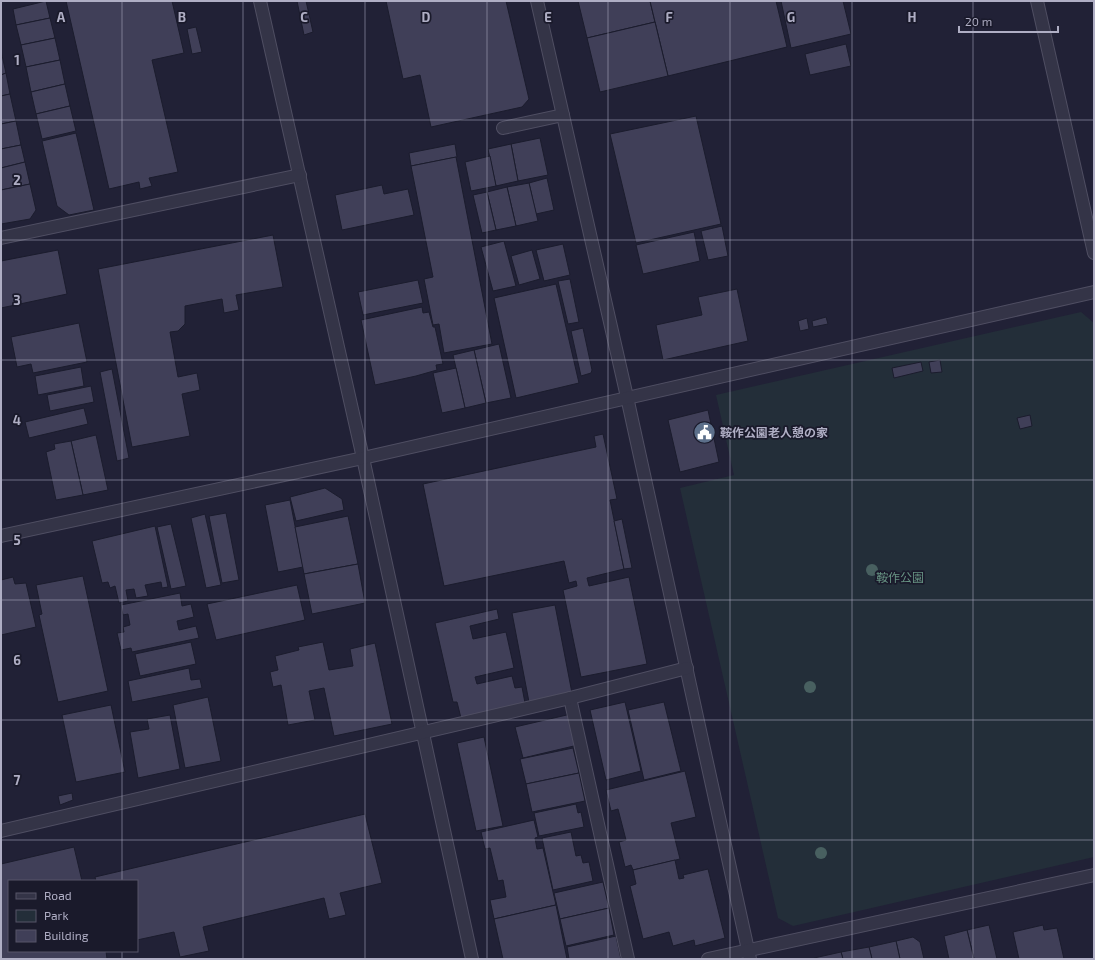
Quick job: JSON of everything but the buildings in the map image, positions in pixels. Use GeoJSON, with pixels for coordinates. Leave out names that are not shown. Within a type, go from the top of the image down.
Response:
{"type":"FeatureCollection","features":[{"type":"Feature","properties":{"kind":"street"},"geometry":{"type":"LineString","coordinates":[[260,1],[300,175],[472,959]]}},
{"type":"Feature","properties":{"kind":"street"},"geometry":{"type":"LineString","coordinates":[[537,1],[627,397],[749,954]]}},
{"type":"Feature","properties":{"kind":"street"},"geometry":{"type":"LineString","coordinates":[[1041,2],[1094,253]]}},
{"type":"Feature","properties":{"kind":"street"},"geometry":{"type":"LineString","coordinates":[[503,128],[564,115]]}},
{"type":"Feature","properties":{"kind":"street"},"geometry":{"type":"LineString","coordinates":[[1,238],[300,175]]}},
{"type":"Feature","properties":{"kind":"street"},"geometry":{"type":"LineString","coordinates":[[1,536],[362,458],[1094,292]]}},
{"type":"Feature","properties":{"kind":"street"},"geometry":{"type":"LineString","coordinates":[[1,831],[570,698],[687,668]]}},
{"type":"Feature","properties":{"kind":"street"},"geometry":{"type":"LineString","coordinates":[[570,698],[628,959]]}},
{"type":"Feature","properties":{"kind":"street"},"geometry":{"type":"LineString","coordinates":[[708,959],[749,954],[1094,875]]}},
{"type":"Feature","properties":{"kind":"green space","name":"鞍作公園"},"geometry":{"type":"Polygon","coordinates":[[[1081,312],[1094,323],[1094,857],[793,926],[778,918],[680,488],[734,475],[716,395],[1081,312]]]}},
{"type":"Feature","properties":{"kind":"place","name":"鞍作公園老人憩の家"},"geometry":{"type":"Point","coordinates":[705,432]}}]}
